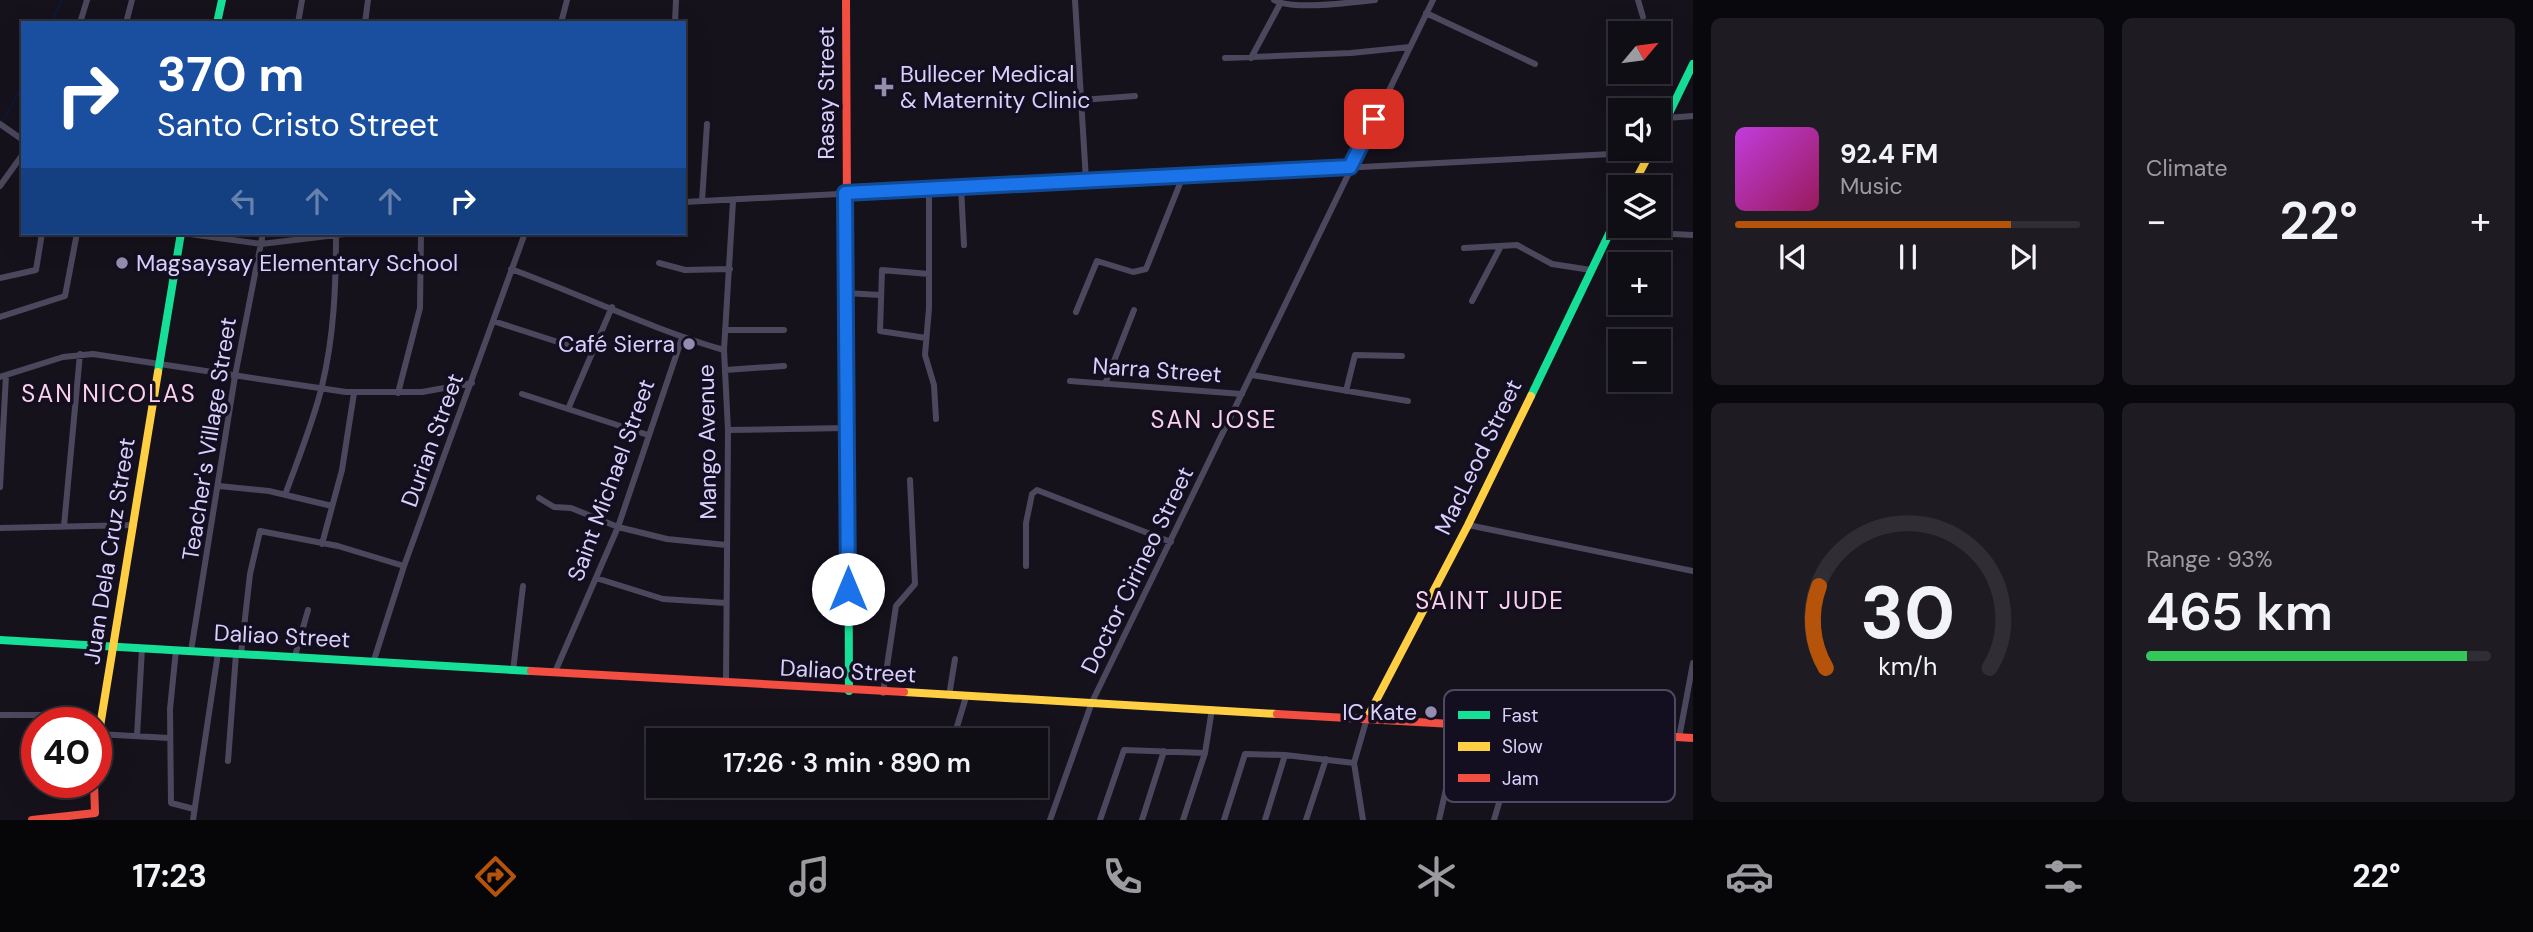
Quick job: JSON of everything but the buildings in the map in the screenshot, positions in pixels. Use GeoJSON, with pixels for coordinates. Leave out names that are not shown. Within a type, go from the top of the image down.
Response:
{"type":"FeatureCollection","features":[{"type":"Feature","properties":{"kind":"street"},"geometry":{"type":"LineString","coordinates":[[81,21],[87,0]]}},
{"type":"Feature","properties":{"kind":"street"},"geometry":{"type":"LineString","coordinates":[[127,21],[132,0]]}},
{"type":"Feature","properties":{"kind":"street"},"geometry":{"type":"LineString","coordinates":[[217,21],[222,0]]}},
{"type":"Feature","properties":{"kind":"street"},"geometry":{"type":"LineString","coordinates":[[298,21],[302,0]]}},
{"type":"Feature","properties":{"kind":"street"},"geometry":{"type":"LineString","coordinates":[[366,21],[368,0]]}},
{"type":"Feature","properties":{"kind":"street"},"geometry":{"type":"LineString","coordinates":[[561,21],[566,0]]}},
{"type":"Feature","properties":{"kind":"street"},"geometry":{"type":"LineString","coordinates":[[675,21],[676,0]]}},
{"type":"Feature","properties":{"kind":"street","name":"Rasay Street"},"geometry":{"type":"LineString","coordinates":[[846,0],[849,691]]}},
{"type":"Feature","properties":{"kind":"street"},"geometry":{"type":"LineString","coordinates":[[1075,0],[1086,180]]}},
{"type":"Feature","properties":{"kind":"street"},"geometry":{"type":"LineString","coordinates":[[1251,58],[1277,2],[1375,0]]}},
{"type":"Feature","properties":{"kind":"street","name":"Doctor Cirineo Street"},"geometry":{"type":"LineString","coordinates":[[1050,820],[1092,702],[1433,0]]}},
{"type":"Feature","properties":{"kind":"street"},"geometry":{"type":"LineString","coordinates":[[1638,0],[1643,17]]}},
{"type":"Feature","properties":{"kind":"street"},"geometry":{"type":"LineString","coordinates":[[1426,13],[1535,64]]}},
{"type":"Feature","properties":{"kind":"street"},"geometry":{"type":"LineString","coordinates":[[1225,58],[1410,47]]}},
{"type":"Feature","properties":{"kind":"street"},"geometry":{"type":"LineString","coordinates":[[1671,110],[1693,64]]}},
{"type":"Feature","properties":{"kind":"street"},"geometry":{"type":"LineString","coordinates":[[1081,100],[1135,96]]}},
{"type":"Feature","properties":{"kind":"street"},"geometry":{"type":"LineString","coordinates":[[1671,118],[1693,116]]}},
{"type":"Feature","properties":{"kind":"street"},"geometry":{"type":"LineString","coordinates":[[0,124],[21,139]]}},
{"type":"Feature","properties":{"kind":"street"},"geometry":{"type":"LineString","coordinates":[[702,201],[707,124]]}},
{"type":"Feature","properties":{"kind":"street"},"geometry":{"type":"LineString","coordinates":[[686,202],[1608,152]]}},
{"type":"Feature","properties":{"kind":"street"},"geometry":{"type":"LineString","coordinates":[[0,186],[21,157]]}},
{"type":"Feature","properties":{"kind":"street"},"geometry":{"type":"LineString","coordinates":[[1076,312],[1097,261],[1133,272],[1146,269],[1183,176]]}},
{"type":"Feature","properties":{"kind":"street"},"geometry":{"type":"LineString","coordinates":[[961,187],[964,245]]}},
{"type":"Feature","properties":{"kind":"street"},"geometry":{"type":"LineString","coordinates":[[929,189],[925,355],[933,386],[936,419]]}},
{"type":"Feature","properties":{"kind":"street","name":"Mango Avenue"},"geometry":{"type":"LineString","coordinates":[[726,682],[728,430],[724,350],[733,201]]}},
{"type":"Feature","properties":{"kind":"street"},"geometry":{"type":"LineString","coordinates":[[1671,233],[1693,234]]}},
{"type":"Feature","properties":{"kind":"street"},"geometry":{"type":"LineString","coordinates":[[0,278],[36,270],[42,235]]}},
{"type":"Feature","properties":{"kind":"street"},"geometry":{"type":"LineString","coordinates":[[0,317],[65,296],[77,235]]}},
{"type":"Feature","properties":{"kind":"street","name":"Juan Dela Cruz Street"},"geometry":{"type":"LineString","coordinates":[[102,707],[182,235]]}},
{"type":"Feature","properties":{"kind":"street"},"geometry":{"type":"LineString","coordinates":[[196,235],[261,244],[328,235]]}},
{"type":"Feature","properties":{"kind":"street","name":"Teacher's Village Street"},"geometry":{"type":"LineString","coordinates":[[191,651],[235,376],[263,235]]}},
{"type":"Feature","properties":{"kind":"street"},"geometry":{"type":"LineString","coordinates":[[285,495],[321,389],[334,313],[336,235]]}},
{"type":"Feature","properties":{"kind":"street"},"geometry":{"type":"LineString","coordinates":[[398,393],[418,320],[421,235]]}},
{"type":"Feature","properties":{"kind":"street","name":"Durian Street"},"geometry":{"type":"LineString","coordinates":[[374,660],[404,566],[524,235]]}},
{"type":"Feature","properties":{"kind":"street","name":"MacLeod Street"},"geometry":{"type":"LineString","coordinates":[[1367,718],[1468,525],[1608,235]]}},
{"type":"Feature","properties":{"kind":"street"},"geometry":{"type":"LineString","coordinates":[[1472,301],[1501,246]]}},
{"type":"Feature","properties":{"kind":"street"},"geometry":{"type":"LineString","coordinates":[[1464,248],[1523,246],[1552,264],[1591,270]]}},
{"type":"Feature","properties":{"kind":"street"},"geometry":{"type":"LineString","coordinates":[[659,263],[685,270],[730,269]]}},
{"type":"Feature","properties":{"kind":"street"},"geometry":{"type":"LineString","coordinates":[[511,269],[611,307],[682,338],[724,350]]}},
{"type":"Feature","properties":{"kind":"street"},"geometry":{"type":"LineString","coordinates":[[926,338],[880,331],[880,295],[882,270],[929,274]]}},
{"type":"Feature","properties":{"kind":"street"},"geometry":{"type":"LineString","coordinates":[[846,293],[880,295]]}},
{"type":"Feature","properties":{"kind":"street"},"geometry":{"type":"LineString","coordinates":[[568,409],[611,307]]}},
{"type":"Feature","properties":{"kind":"street"},"geometry":{"type":"LineString","coordinates":[[1105,384],[1134,310]]}},
{"type":"Feature","properties":{"kind":"street"},"geometry":{"type":"LineString","coordinates":[[493,321],[592,353]]}},
{"type":"Feature","properties":{"kind":"street"},"geometry":{"type":"LineString","coordinates":[[725,330],[784,330]]}},
{"type":"Feature","properties":{"kind":"street","name":"Saint Michael Street"},"geometry":{"type":"LineString","coordinates":[[555,672],[618,527],[682,338]]}},
{"type":"Feature","properties":{"kind":"street"},"geometry":{"type":"LineString","coordinates":[[64,526],[80,354]]}},
{"type":"Feature","properties":{"kind":"street"},"geometry":{"type":"LineString","coordinates":[[0,487],[3,376],[80,354],[106,354],[354,393],[398,393],[472,383]]}},
{"type":"Feature","properties":{"kind":"street"},"geometry":{"type":"LineString","coordinates":[[1346,391],[1356,355],[1402,356]]}},
{"type":"Feature","properties":{"kind":"street"},"geometry":{"type":"LineString","coordinates":[[725,370],[784,366]]}},
{"type":"Feature","properties":{"kind":"street"},"geometry":{"type":"LineString","coordinates":[[1251,375],[1408,401]]}},
{"type":"Feature","properties":{"kind":"street","name":"Narra Street"},"geometry":{"type":"LineString","coordinates":[[1070,381],[1242,394]]}},
{"type":"Feature","properties":{"kind":"street"},"geometry":{"type":"LineString","coordinates":[[322,544],[342,470],[354,393]]}},
{"type":"Feature","properties":{"kind":"street"},"geometry":{"type":"LineString","coordinates":[[522,394],[649,436]]}},
{"type":"Feature","properties":{"kind":"street"},"geometry":{"type":"LineString","coordinates":[[728,430],[846,428]]}},
{"type":"Feature","properties":{"kind":"street"},"geometry":{"type":"LineString","coordinates":[[883,693],[896,607],[915,584],[910,480]]}},
{"type":"Feature","properties":{"kind":"street"},"geometry":{"type":"LineString","coordinates":[[219,486],[285,495],[332,506]]}},
{"type":"Feature","properties":{"kind":"street"},"geometry":{"type":"LineString","coordinates":[[1026,565],[1031,494],[1037,490],[1171,541]]}},
{"type":"Feature","properties":{"kind":"street"},"geometry":{"type":"LineString","coordinates":[[539,498],[554,507],[571,508],[618,527],[667,539],[726,545]]}},
{"type":"Feature","properties":{"kind":"street"},"geometry":{"type":"LineString","coordinates":[[0,528],[134,525]]}},
{"type":"Feature","properties":{"kind":"street"},"geometry":{"type":"LineString","coordinates":[[1468,525],[1693,571]]}},
{"type":"Feature","properties":{"kind":"street"},"geometry":{"type":"LineString","coordinates":[[228,761],[238,654],[260,531],[404,566]]}},
{"type":"Feature","properties":{"kind":"street"},"geometry":{"type":"LineString","coordinates":[[596,578],[663,599],[726,603]]}},
{"type":"Feature","properties":{"kind":"street"},"geometry":{"type":"LineString","coordinates":[[513,670],[523,586]]}},
{"type":"Feature","properties":{"kind":"street"},"geometry":{"type":"LineString","coordinates":[[295,656],[308,610]]}},
{"type":"Feature","properties":{"kind":"street","name":"Daliao Street"},"geometry":{"type":"LineString","coordinates":[[0,640],[374,660],[883,693],[1444,722]]}},
{"type":"Feature","properties":{"kind":"street"},"geometry":{"type":"LineString","coordinates":[[137,736],[142,648]]}},
{"type":"Feature","properties":{"kind":"street"},"geometry":{"type":"LineString","coordinates":[[176,650],[169,738],[170,803],[194,809]]}},
{"type":"Feature","properties":{"kind":"street"},"geometry":{"type":"LineString","coordinates":[[192,820],[218,653]]}},
{"type":"Feature","properties":{"kind":"street"},"geometry":{"type":"LineString","coordinates":[[949,696],[955,659]]}},
{"type":"Feature","properties":{"kind":"street"},"geometry":{"type":"LineString","coordinates":[[1679,738],[1691,688],[1693,663]]}},
{"type":"Feature","properties":{"kind":"street"},"geometry":{"type":"LineString","coordinates":[[957,728],[966,697]]}},
{"type":"Feature","properties":{"kind":"street"},"geometry":{"type":"LineString","coordinates":[[1183,820],[1205,753],[1212,709]]}},
{"type":"Feature","properties":{"kind":"street"},"geometry":{"type":"LineString","coordinates":[[0,715],[21,715]]}},
{"type":"Feature","properties":{"kind":"street"},"geometry":{"type":"LineString","coordinates":[[1363,820],[1354,763],[1367,718]]}},
{"type":"Feature","properties":{"kind":"street"},"geometry":{"type":"LineString","coordinates":[[112,735],[169,738]]}},
{"type":"Feature","properties":{"kind":"street","name":"Daliao Street"},"geometry":{"type":"LineString","coordinates":[[1675,738],[1693,738]]}},
{"type":"Feature","properties":{"kind":"street"},"geometry":{"type":"LineString","coordinates":[[1100,820],[1124,750],[1205,753]]}},
{"type":"Feature","properties":{"kind":"street"},"geometry":{"type":"LineString","coordinates":[[1142,820],[1164,751]]}},
{"type":"Feature","properties":{"kind":"street"},"geometry":{"type":"LineString","coordinates":[[1224,820],[1245,754],[1285,755],[1354,763]]}},
{"type":"Feature","properties":{"kind":"street"},"geometry":{"type":"LineString","coordinates":[[1265,820],[1285,755]]}},
{"type":"Feature","properties":{"kind":"street"},"geometry":{"type":"LineString","coordinates":[[1306,820],[1326,759]]}},
{"type":"Feature","properties":{"kind":"street"},"geometry":{"type":"LineString","coordinates":[[32,820],[96,816],[95,798]]}},
{"type":"Feature","properties":{"kind":"street"},"geometry":{"type":"LineString","coordinates":[[1439,820],[1444,798]]}},
{"type":"Feature","properties":{"kind":"street"},"geometry":{"type":"LineString","coordinates":[[1494,820],[1499,802]]}},
{"type":"Feature","properties":{"kind":"waterway"},"geometry":{"type":"LineString","coordinates":[[52,21],[62,0]]}},
{"type":"Feature","properties":{"kind":"waterway"},"geometry":{"type":"LineString","coordinates":[[4,119],[21,89]]}},
{"type":"Feature","properties":{"kind":"traffic: fast"},"geometry":{"type":"LineString","coordinates":[[217,21],[222,0]]}},
{"type":"Feature","properties":{"kind":"traffic: fast"},"geometry":{"type":"LineString","coordinates":[[1671,109],[1693,64]]}},
{"type":"Feature","properties":{"kind":"traffic: fast"},"geometry":{"type":"LineString","coordinates":[[158,372],[181,235]]}},
{"type":"Feature","properties":{"kind":"traffic: fast"},"geometry":{"type":"LineString","coordinates":[[1531,396],[1608,236]]}},
{"type":"Feature","properties":{"kind":"traffic: fast"},"geometry":{"type":"LineString","coordinates":[[848,422],[849,691]]}},
{"type":"Feature","properties":{"kind":"traffic: fast"},"geometry":{"type":"LineString","coordinates":[[0,640],[531,671]]}},
{"type":"Feature","properties":{"kind":"traffic: slow"},"geometry":{"type":"LineString","coordinates":[[1638,175],[1646,161]]}},
{"type":"Feature","properties":{"kind":"traffic: slow"},"geometry":{"type":"LineString","coordinates":[[103,707],[158,372]]}},
{"type":"Feature","properties":{"kind":"traffic: slow"},"geometry":{"type":"LineString","coordinates":[[1367,718],[1468,525],[1531,396]]}},
{"type":"Feature","properties":{"kind":"traffic: slow"},"geometry":{"type":"LineString","coordinates":[[904,692],[1277,714]]}},
{"type":"Feature","properties":{"kind":"traffic: jam"},"geometry":{"type":"LineString","coordinates":[[846,0],[848,422]]}},
{"type":"Feature","properties":{"kind":"traffic: jam"},"geometry":{"type":"LineString","coordinates":[[531,671],[904,692]]}},
{"type":"Feature","properties":{"kind":"traffic: jam"},"geometry":{"type":"LineString","coordinates":[[1277,714],[1444,724]]}},
{"type":"Feature","properties":{"kind":"traffic: jam"},"geometry":{"type":"LineString","coordinates":[[1675,737],[1693,738]]}},
{"type":"Feature","properties":{"kind":"traffic: jam"},"geometry":{"type":"LineString","coordinates":[[32,820],[95,813],[95,798]]}},
{"type":"Feature","properties":{"kind":"place","name":"Bullecer Medical & Maternity Clinic"},"geometry":{"type":"Point","coordinates":[884,87]}},
{"type":"Feature","properties":{"kind":"place","name":"Magsaysay Elementary School"},"geometry":{"type":"Point","coordinates":[122,263]}},
{"type":"Feature","properties":{"kind":"place","name":"Café Sierra"},"geometry":{"type":"Point","coordinates":[689,344]}},
{"type":"Feature","properties":{"kind":"place","name":"IC Kate"},"geometry":{"type":"Point","coordinates":[1431,712]}},
{"type":"Feature","properties":{"kind":"district","name":"SAN NICOLAS"},"geometry":{"type":"Point","coordinates":[109,393]}},
{"type":"Feature","properties":{"kind":"district","name":"SAN JOSE"},"geometry":{"type":"Point","coordinates":[1214,419]}},
{"type":"Feature","properties":{"kind":"district","name":"SAINT JUDE"},"geometry":{"type":"Point","coordinates":[1490,600]}},
{"type":"Feature","properties":{"kind":"route"},"geometry":{"type":"LineString","coordinates":[[848,589],[845,193],[1350,167],[1374,119]]}}]}
